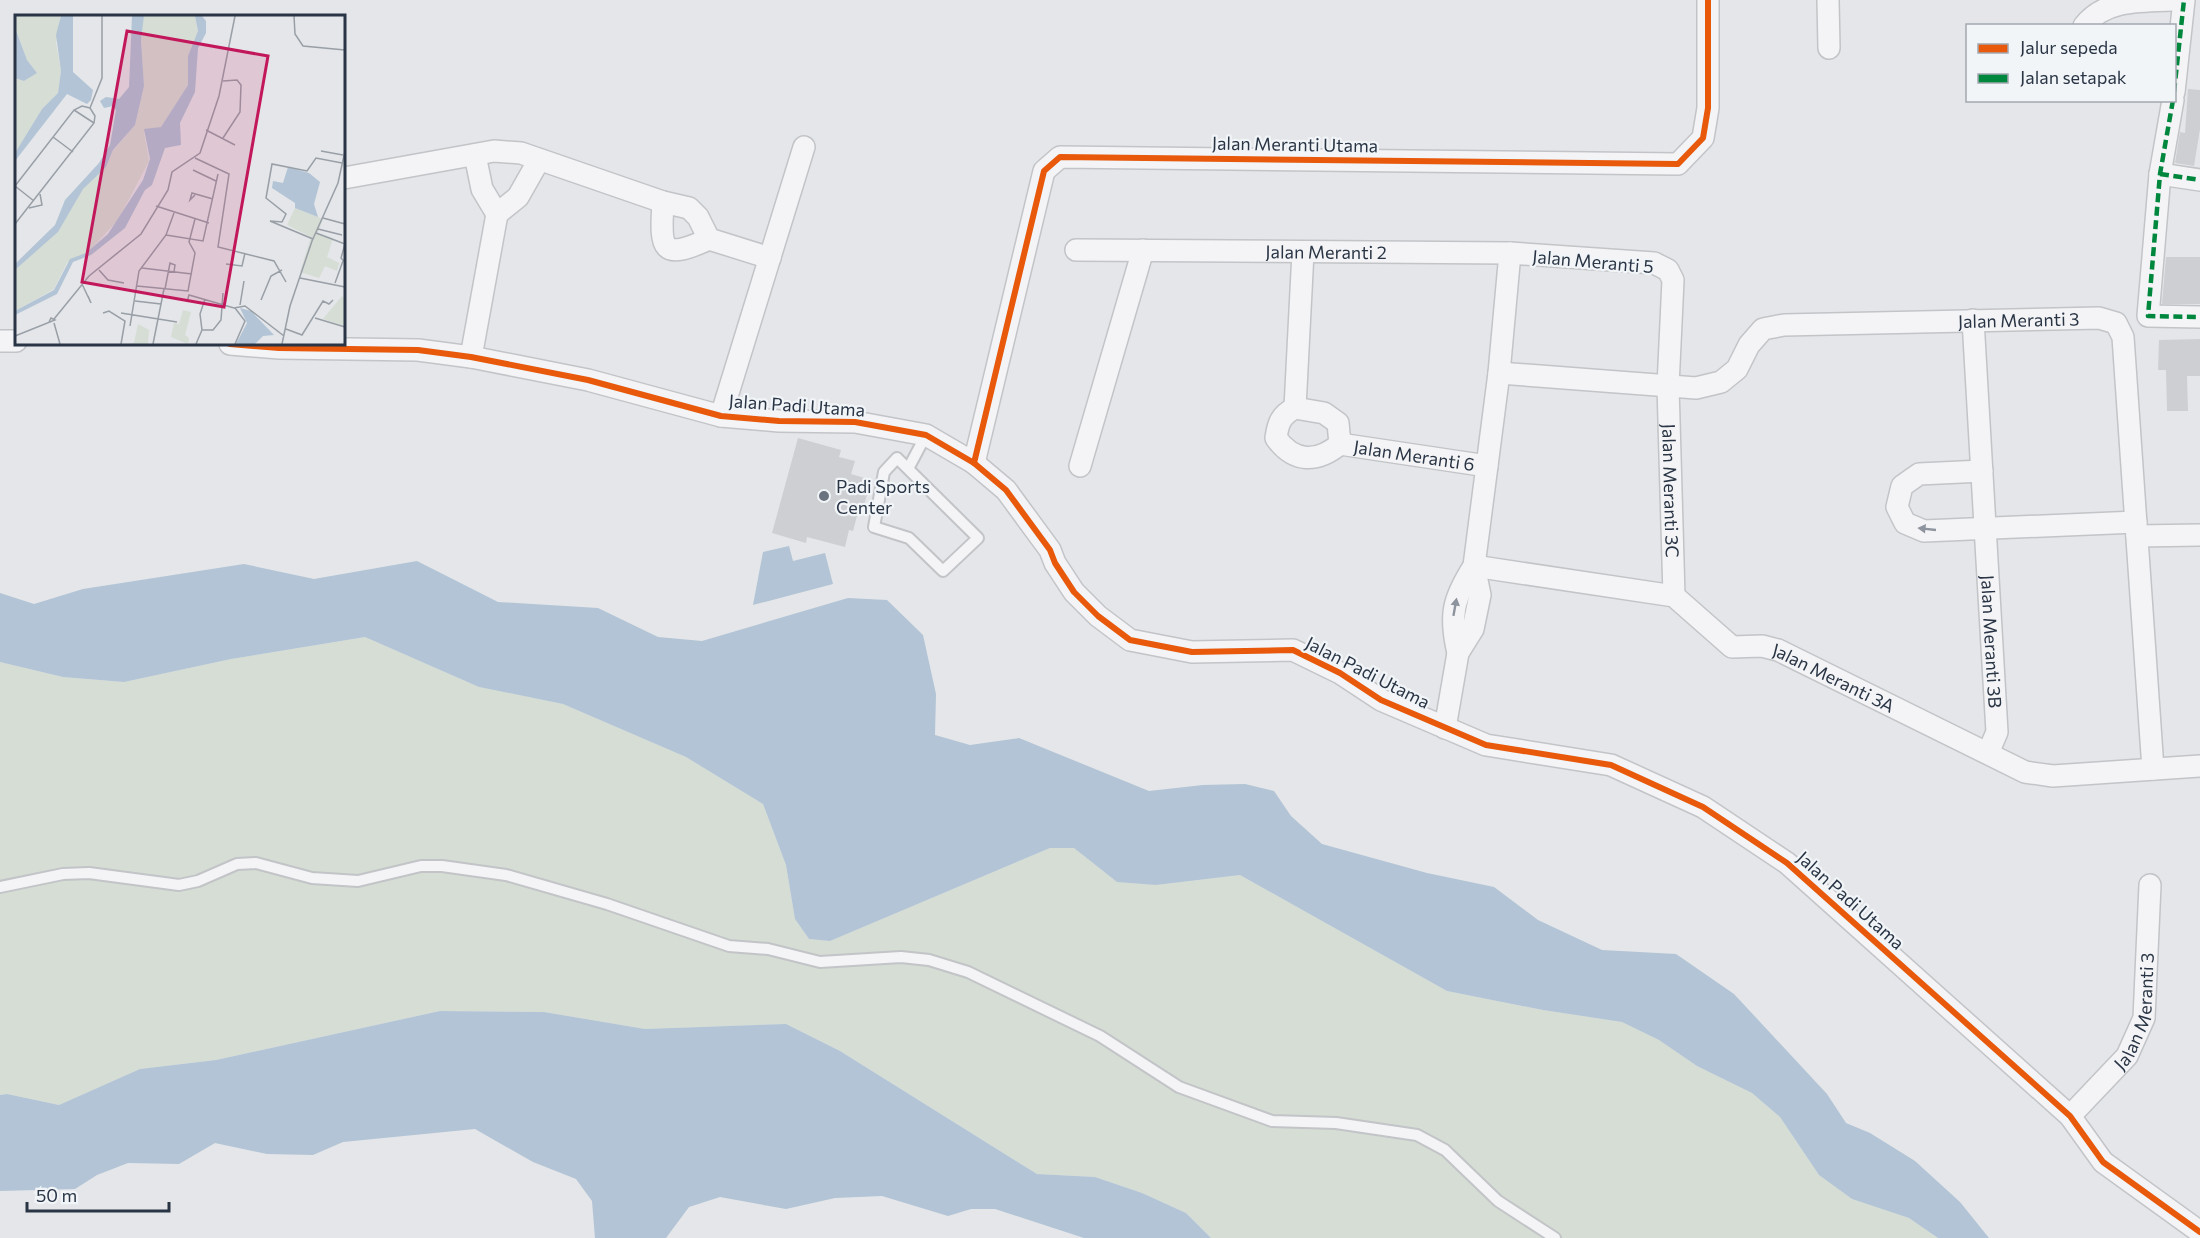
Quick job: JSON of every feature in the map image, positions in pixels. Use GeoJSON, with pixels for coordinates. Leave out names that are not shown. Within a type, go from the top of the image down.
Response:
{"type":"FeatureCollection","features":[{"type":"Feature","properties":{"kind":"street","name":"Jalan Meranti Utama"},"geometry":{"type":"LineString","coordinates":[[974,463],[1044,171],[1059,157],[1678,164],[1703,138],[1708,108],[1708,0]]}},
{"type":"Feature","properties":{"kind":"street"},"geometry":{"type":"LineString","coordinates":[[1828,0],[1829,48]]}},
{"type":"Feature","properties":{"kind":"street"},"geometry":{"type":"LineString","coordinates":[[2086,24],[2097,8],[2112,1],[2173,0]]}},
{"type":"Feature","properties":{"kind":"street"},"geometry":{"type":"LineString","coordinates":[[2176,82],[2184,0]]}},
{"type":"Feature","properties":{"kind":"street"},"geometry":{"type":"LineString","coordinates":[[2173,102],[2160,174],[2148,316],[2200,317]]}},
{"type":"Feature","properties":{"kind":"street"},"geometry":{"type":"LineString","coordinates":[[722,416],[804,147]]}},
{"type":"Feature","properties":{"kind":"street"},"geometry":{"type":"LineString","coordinates":[[345,178],[494,152],[521,153],[663,202],[689,208],[698,217],[709,239]]}},
{"type":"Feature","properties":{"kind":"street"},"geometry":{"type":"LineString","coordinates":[[475,155],[482,189],[497,214]]}},
{"type":"Feature","properties":{"kind":"street"},"geometry":{"type":"LineString","coordinates":[[471,357],[497,214],[518,197],[539,159]]}},
{"type":"Feature","properties":{"kind":"street"},"geometry":{"type":"LineString","coordinates":[[2160,174],[2200,180]]}},
{"type":"Feature","properties":{"kind":"street"},"geometry":{"type":"LineString","coordinates":[[663,202],[662,229],[665,245],[673,251],[682,251],[709,239],[770,258]]}},
{"type":"Feature","properties":{"kind":"street","name":"Jalan Meranti 2"},"geometry":{"type":"LineString","coordinates":[[1076,250],[1509,253]]}},
{"type":"Feature","properties":{"kind":"street"},"geometry":{"type":"LineString","coordinates":[[1080,466],[1143,250]]}},
{"type":"Feature","properties":{"kind":"street"},"geometry":{"type":"LineString","coordinates":[[1295,408],[1303,252]]}},
{"type":"Feature","properties":{"kind":"street"},"geometry":{"type":"LineString","coordinates":[[1445,728],[1458,653],[1473,629],[1480,595],[1474,566],[1499,373],[1509,253]]}},
{"type":"Feature","properties":{"kind":"street","name":"Jalan Meranti 5"},"geometry":{"type":"LineString","coordinates":[[1509,253],[1654,263],[1668,270],[1674,280],[1668,386]]}},
{"type":"Feature","properties":{"kind":"street","name":"Jalan Meranti 3"},"geometry":{"type":"LineString","coordinates":[[1499,373],[1696,388],[1721,382],[1737,369],[1749,345],[1763,329],[1784,325],[2099,318],[2116,323],[2123,337],[2153,769]]}},
{"type":"Feature","properties":{"kind":"street","name":"Jalan Meranti 3B"},"geometry":{"type":"LineString","coordinates":[[1973,320],[1997,732],[1988,753]]}},
{"type":"Feature","properties":{"kind":"street","name":"Jalan Padi Utama"},"geometry":{"type":"LineString","coordinates":[[255,345],[418,350],[471,357],[588,380],[722,416],[779,421],[855,422],[926,435],[974,463],[1006,490],[1026,516],[1074,592],[1098,616],[1130,640],[1192,652],[1293,650],[1340,673],[1382,700],[1486,745],[1611,765],[1703,807],[1787,863],[2070,1116],[2103,1162],[2140,1191],[2200,1232]]}},
{"type":"Feature","properties":{"kind":"street","name":"Jalan Meranti 3C"},"geometry":{"type":"LineString","coordinates":[[1668,386],[1674,596]]}},
{"type":"Feature","properties":{"kind":"street","name":"Jalan Meranti 6"},"geometry":{"type":"LineString","coordinates":[[1340,444],[1338,423],[1324,413],[1295,408],[1285,413],[1278,424],[1276,438],[1287,452],[1305,458],[1329,453],[1340,444],[1487,466]]}},
{"type":"Feature","properties":{"kind":"street"},"geometry":{"type":"LineString","coordinates":[[1982,471],[1919,474],[1902,486],[1897,507],[1905,523],[1924,531],[1985,528],[2137,529],[2200,535]]}},
{"type":"Feature","properties":{"kind":"street"},"geometry":{"type":"LineString","coordinates":[[1474,566],[1674,596]]}},
{"type":"Feature","properties":{"kind":"street","name":"Jalan Meranti 3A"},"geometry":{"type":"LineString","coordinates":[[1674,596],[1732,647],[1762,646],[1778,650],[2025,772],[2053,776],[2200,766]]}},
{"type":"Feature","properties":{"kind":"street","name":"Jalan Meranti 3"},"geometry":{"type":"LineString","coordinates":[[2070,1116],[2127,1056],[2144,1018],[2150,885]]}},
{"type":"Feature","properties":{"kind":"lane"},"geometry":{"type":"LineString","coordinates":[[909,467],[926,435]]}},
{"type":"Feature","properties":{"kind":"lane"},"geometry":{"type":"LineString","coordinates":[[897,458],[909,467],[978,538],[944,570],[909,538],[874,528],[884,472],[897,458]]}},
{"type":"Feature","properties":{"kind":"lane"},"geometry":{"type":"LineString","coordinates":[[0,887],[63,874],[89,873],[179,885],[198,881],[237,864],[256,862],[312,878],[358,881],[421,866],[442,866],[506,875],[607,904],[729,946],[768,949],[820,962],[901,957],[929,960],[968,972],[1100,1036],[1179,1087],[1272,1121],[1336,1124],[1417,1135],[1445,1150],[1498,1201],[1555,1238]]}},
{"type":"Feature","properties":{"kind":"shaded area"},"geometry":{"type":"Polygon","coordinates":[[[365,637],[479,687],[563,704],[686,757],[763,804],[786,865],[795,919],[809,939],[830,941],[1050,848],[1074,848],[1117,882],[1156,885],[1240,875],[1447,991],[1543,1010],[1622,1022],[1659,1040],[1697,1066],[1752,1093],[1780,1117],[1819,1175],[1852,1199],[1909,1218],[1938,1238],[1211,1238],[1186,1213],[1142,1193],[1095,1177],[1037,1174],[840,1051],[786,1024],[645,1029],[544,1012],[440,1011],[216,1060],[140,1069],[59,1105],[7,1094],[0,1095],[0,662],[63,677],[124,682],[231,659],[365,637]]]}},
{"type":"Feature","properties":{"kind":"water"},"geometry":{"type":"Polygon","coordinates":[[[789,546],[793,561],[825,553],[833,584],[753,605],[763,552],[789,546]]]}},
{"type":"Feature","properties":{"kind":"water"},"geometry":{"type":"Polygon","coordinates":[[[417,561],[498,602],[598,608],[658,637],[702,641],[848,598],[887,600],[923,635],[936,694],[935,735],[970,745],[1019,738],[1149,791],[1203,785],[1245,784],[1274,791],[1291,816],[1322,844],[1427,873],[1494,887],[1538,920],[1602,950],[1676,954],[1734,994],[1827,1094],[1846,1123],[1870,1133],[1915,1161],[1960,1202],[1989,1238],[1938,1238],[1909,1218],[1852,1199],[1819,1175],[1780,1117],[1752,1093],[1697,1066],[1659,1040],[1622,1022],[1543,1010],[1447,991],[1240,875],[1156,885],[1117,882],[1074,848],[1050,848],[830,941],[809,939],[795,919],[786,865],[763,804],[686,757],[563,704],[479,687],[365,637],[231,659],[124,682],[63,677],[0,662],[0,593],[34,604],[83,589],[244,564],[314,579],[417,561]]]}},
{"type":"Feature","properties":{"kind":"water"},"geometry":{"type":"Polygon","coordinates":[[[440,1011],[544,1012],[645,1029],[786,1024],[840,1051],[1037,1174],[1095,1177],[1142,1193],[1186,1213],[1211,1238],[1084,1238],[995,1209],[971,1209],[948,1216],[882,1196],[835,1198],[786,1209],[720,1197],[689,1207],[666,1238],[595,1238],[592,1201],[576,1179],[533,1162],[475,1129],[343,1142],[313,1155],[267,1154],[215,1143],[179,1164],[128,1163],[97,1175],[75,1189],[0,1191],[0,1095],[7,1094],[59,1105],[140,1069],[216,1060],[440,1011]]]}},
{"type":"Feature","properties":{"kind":"building"},"geometry":{"type":"Polygon","coordinates":[[[2188,89],[2200,90],[2200,129],[2194,166],[2175,163],[2180,132],[2185,133],[2188,89]]]}},
{"type":"Feature","properties":{"kind":"building"},"geometry":{"type":"Polygon","coordinates":[[[2166,257],[2200,257],[2200,304],[2162,304],[2166,257]]]}},
{"type":"Feature","properties":{"kind":"building"},"geometry":{"type":"Polygon","coordinates":[[[2200,339],[2200,376],[2187,376],[2188,411],[2167,411],[2166,370],[2158,370],[2159,340],[2200,339]]]}},
{"type":"Feature","properties":{"kind":"building","name":"Padi Sports Center"},"geometry":{"type":"Polygon","coordinates":[[[798,438],[841,450],[839,457],[855,461],[851,474],[871,480],[862,513],[858,512],[853,531],[849,530],[845,547],[807,537],[806,543],[772,533],[798,438]]]}},
{"type":"Feature","properties":{"kind":"marked path"},"geometry":{"type":"LineString","coordinates":[[2176,74],[2184,0]]}},
{"type":"Feature","properties":{"kind":"marked path"},"geometry":{"type":"LineString","coordinates":[[2173,102],[2160,174],[2148,316],[2200,317]]}},
{"type":"Feature","properties":{"kind":"marked path"},"geometry":{"type":"LineString","coordinates":[[2160,174],[2200,180]]}},
{"type":"Feature","properties":{"kind":"cycle path"},"geometry":{"type":"LineString","coordinates":[[974,463],[1044,171],[1060,157],[1678,164],[1703,138],[1708,108],[1708,0]]}},
{"type":"Feature","properties":{"kind":"cycle path"},"geometry":{"type":"LineString","coordinates":[[242,345],[279,348],[418,350],[471,357],[588,380],[721,416],[779,421],[855,422],[926,435],[974,463],[1006,490],[1050,550],[1055,563],[1074,592],[1098,616],[1130,640],[1192,652],[1293,650],[1340,673],[1381,700],[1486,745],[1611,765],[1703,807],[1787,863],[2070,1116],[2103,1162],[2200,1232]]}},
{"type":"Feature","properties":{"kind":"place","name":"Padi Sports Center"},"geometry":{"type":"Point","coordinates":[824,496]}}]}
